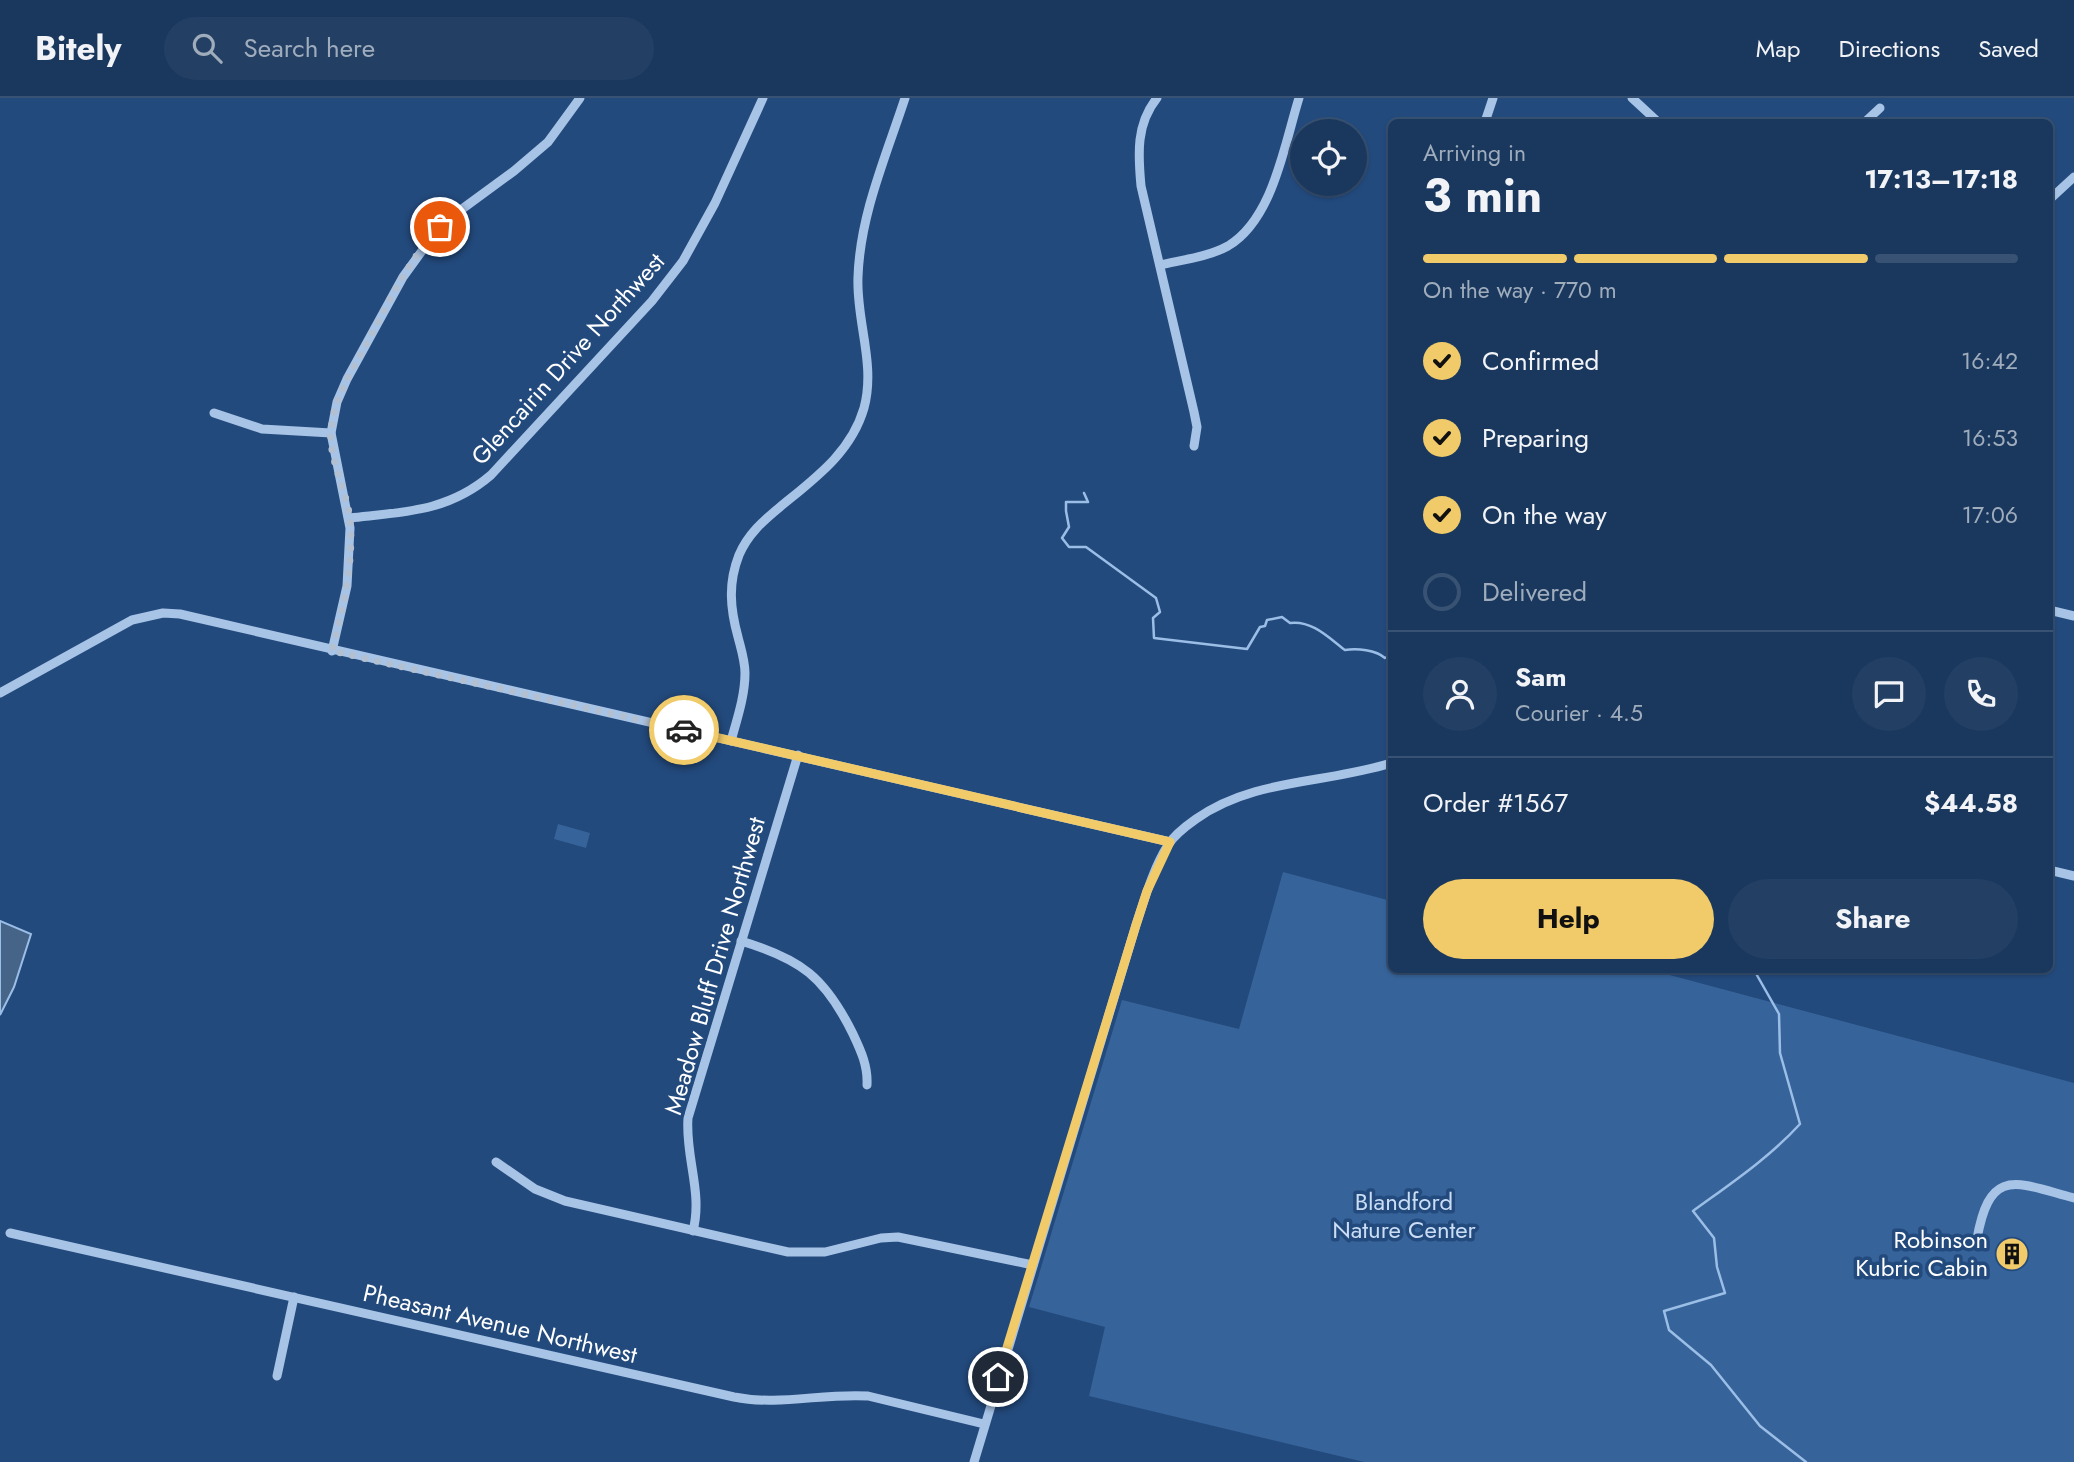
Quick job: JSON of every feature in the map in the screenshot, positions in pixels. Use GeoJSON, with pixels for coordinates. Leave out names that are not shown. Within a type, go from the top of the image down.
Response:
{"type":"FeatureCollection","features":[{"type":"Feature","properties":{"kind":"street"},"geometry":{"type":"LineString","coordinates":[[332,651],[347,586],[350,518],[335,464],[331,433],[337,402],[347,379],[403,277],[421,250],[456,212],[514,171],[548,142],[580,98]]}},
{"type":"Feature","properties":{"kind":"street","name":"Glencairin Drive Northwest"},"geometry":{"type":"LineString","coordinates":[[350,518],[439,506],[466,494],[491,475],[652,301],[683,261],[716,201],[764,98]]}},
{"type":"Feature","properties":{"kind":"street"},"geometry":{"type":"LineString","coordinates":[[731,741],[746,673],[730,600],[732,579],[740,554],[752,531],[843,450],[864,407],[868,378],[858,295],[862,236],[905,98]]}},
{"type":"Feature","properties":{"kind":"street"},"geometry":{"type":"LineString","coordinates":[[1157,98],[1146,114],[1141,129],[1138,156],[1141,186],[1194,412],[1197,428],[1194,446]]}},
{"type":"Feature","properties":{"kind":"street"},"geometry":{"type":"LineString","coordinates":[[1160,265],[1213,252],[1239,238],[1252,226],[1269,197],[1298,98]]}},
{"type":"Feature","properties":{"kind":"street"},"geometry":{"type":"LineString","coordinates":[[1486,119],[1493,98]]}},
{"type":"Feature","properties":{"kind":"street"},"geometry":{"type":"LineString","coordinates":[[1632,98],[1655,119]]}},
{"type":"Feature","properties":{"kind":"street"},"geometry":{"type":"LineString","coordinates":[[1868,119],[1880,108]]}},
{"type":"Feature","properties":{"kind":"street"},"geometry":{"type":"LineString","coordinates":[[2053,196],[2074,177]]}},
{"type":"Feature","properties":{"kind":"street"},"geometry":{"type":"LineString","coordinates":[[214,413],[262,429],[331,433]]}},
{"type":"Feature","properties":{"kind":"street"},"geometry":{"type":"LineString","coordinates":[[2053,611],[2074,616]]}},
{"type":"Feature","properties":{"kind":"street"},"geometry":{"type":"LineString","coordinates":[[0,693],[132,620],[163,613],[180,614],[1170,842]]}},
{"type":"Feature","properties":{"kind":"street","name":"Meadow Bluff Drive Northwest"},"geometry":{"type":"LineString","coordinates":[[694,1231],[697,1195],[687,1142],[688,1118],[798,755]]}},
{"type":"Feature","properties":{"kind":"street"},"geometry":{"type":"LineString","coordinates":[[975,1462],[984,1424],[1143,902],[1170,842],[1186,826],[1209,810],[1245,793],[1388,764]]}},
{"type":"Feature","properties":{"kind":"street"},"geometry":{"type":"LineString","coordinates":[[2053,871],[2074,876]]}},
{"type":"Feature","properties":{"kind":"street"},"geometry":{"type":"LineString","coordinates":[[741,941],[775,952],[797,963],[822,984],[841,1009],[863,1055],[868,1074],[867,1085]]}},
{"type":"Feature","properties":{"kind":"street"},"geometry":{"type":"LineString","coordinates":[[496,1162],[535,1189],[555,1198],[797,1253],[825,1252],[881,1238],[909,1238],[1033,1265]]}},
{"type":"Feature","properties":{"kind":"street"},"geometry":{"type":"LineString","coordinates":[[1977,1239],[1989,1199],[1999,1187],[2028,1186],[2074,1198]]}},
{"type":"Feature","properties":{"kind":"street","name":"Pheasant Avenue Northwest"},"geometry":{"type":"LineString","coordinates":[[10,1233],[734,1397],[759,1401],[868,1396],[984,1424]]}},
{"type":"Feature","properties":{"kind":"street"},"geometry":{"type":"LineString","coordinates":[[277,1376],[295,1297]]}},
{"type":"Feature","properties":{"kind":"green space"},"geometry":{"type":"Polygon","coordinates":[[[558,824],[590,833],[586,848],[554,839],[558,824]]]}},
{"type":"Feature","properties":{"kind":"green space","name":"Blandford Nature Center"},"geometry":{"type":"Polygon","coordinates":[[[1283,872],[1388,900],[1388,973],[1662,973],[2074,1083],[2074,1462],[1364,1462],[1089,1396],[1105,1327],[1029,1307],[1122,1000],[1239,1029],[1283,872]]]}},
{"type":"Feature","properties":{"kind":"shaded area"},"geometry":{"type":"Polygon","coordinates":[[[0,921],[31,934],[14,987],[0,1015],[0,921]]]}},
{"type":"Feature","properties":{"kind":"waterway"},"geometry":{"type":"LineString","coordinates":[[1084,493],[1088,502],[1066,502],[1069,527],[1062,538],[1069,547],[1086,547],[1156,598],[1160,612],[1153,618],[1154,638],[1247,649],[1267,620],[1282,617],[1290,623],[1313,627],[1345,650],[1366,650],[1385,658],[1388,656]]}},
{"type":"Feature","properties":{"kind":"waterway"},"geometry":{"type":"LineString","coordinates":[[1756,973],[1779,1014],[1780,1053],[1800,1124],[1735,1181],[1693,1211],[1714,1238],[1717,1267],[1725,1293],[1664,1311],[1669,1330],[1711,1365],[1760,1426],[1806,1462]]}},
{"type":"Feature","properties":{"kind":"way so far"},"geometry":{"type":"LineString","coordinates":[[440,227],[403,277],[347,379],[333,416],[331,438],[335,464],[350,518],[350,554],[347,586],[332,651],[684,730]]}},
{"type":"Feature","properties":{"kind":"place","name":"Robinson Kubric Cabin"},"geometry":{"type":"Point","coordinates":[2012,1254]}},
{"type":"Feature","properties":{"kind":"route"},"geometry":{"type":"LineString","coordinates":[[684,730],[1170,842],[1147,891],[1136,925],[998,1377]]}}]}
